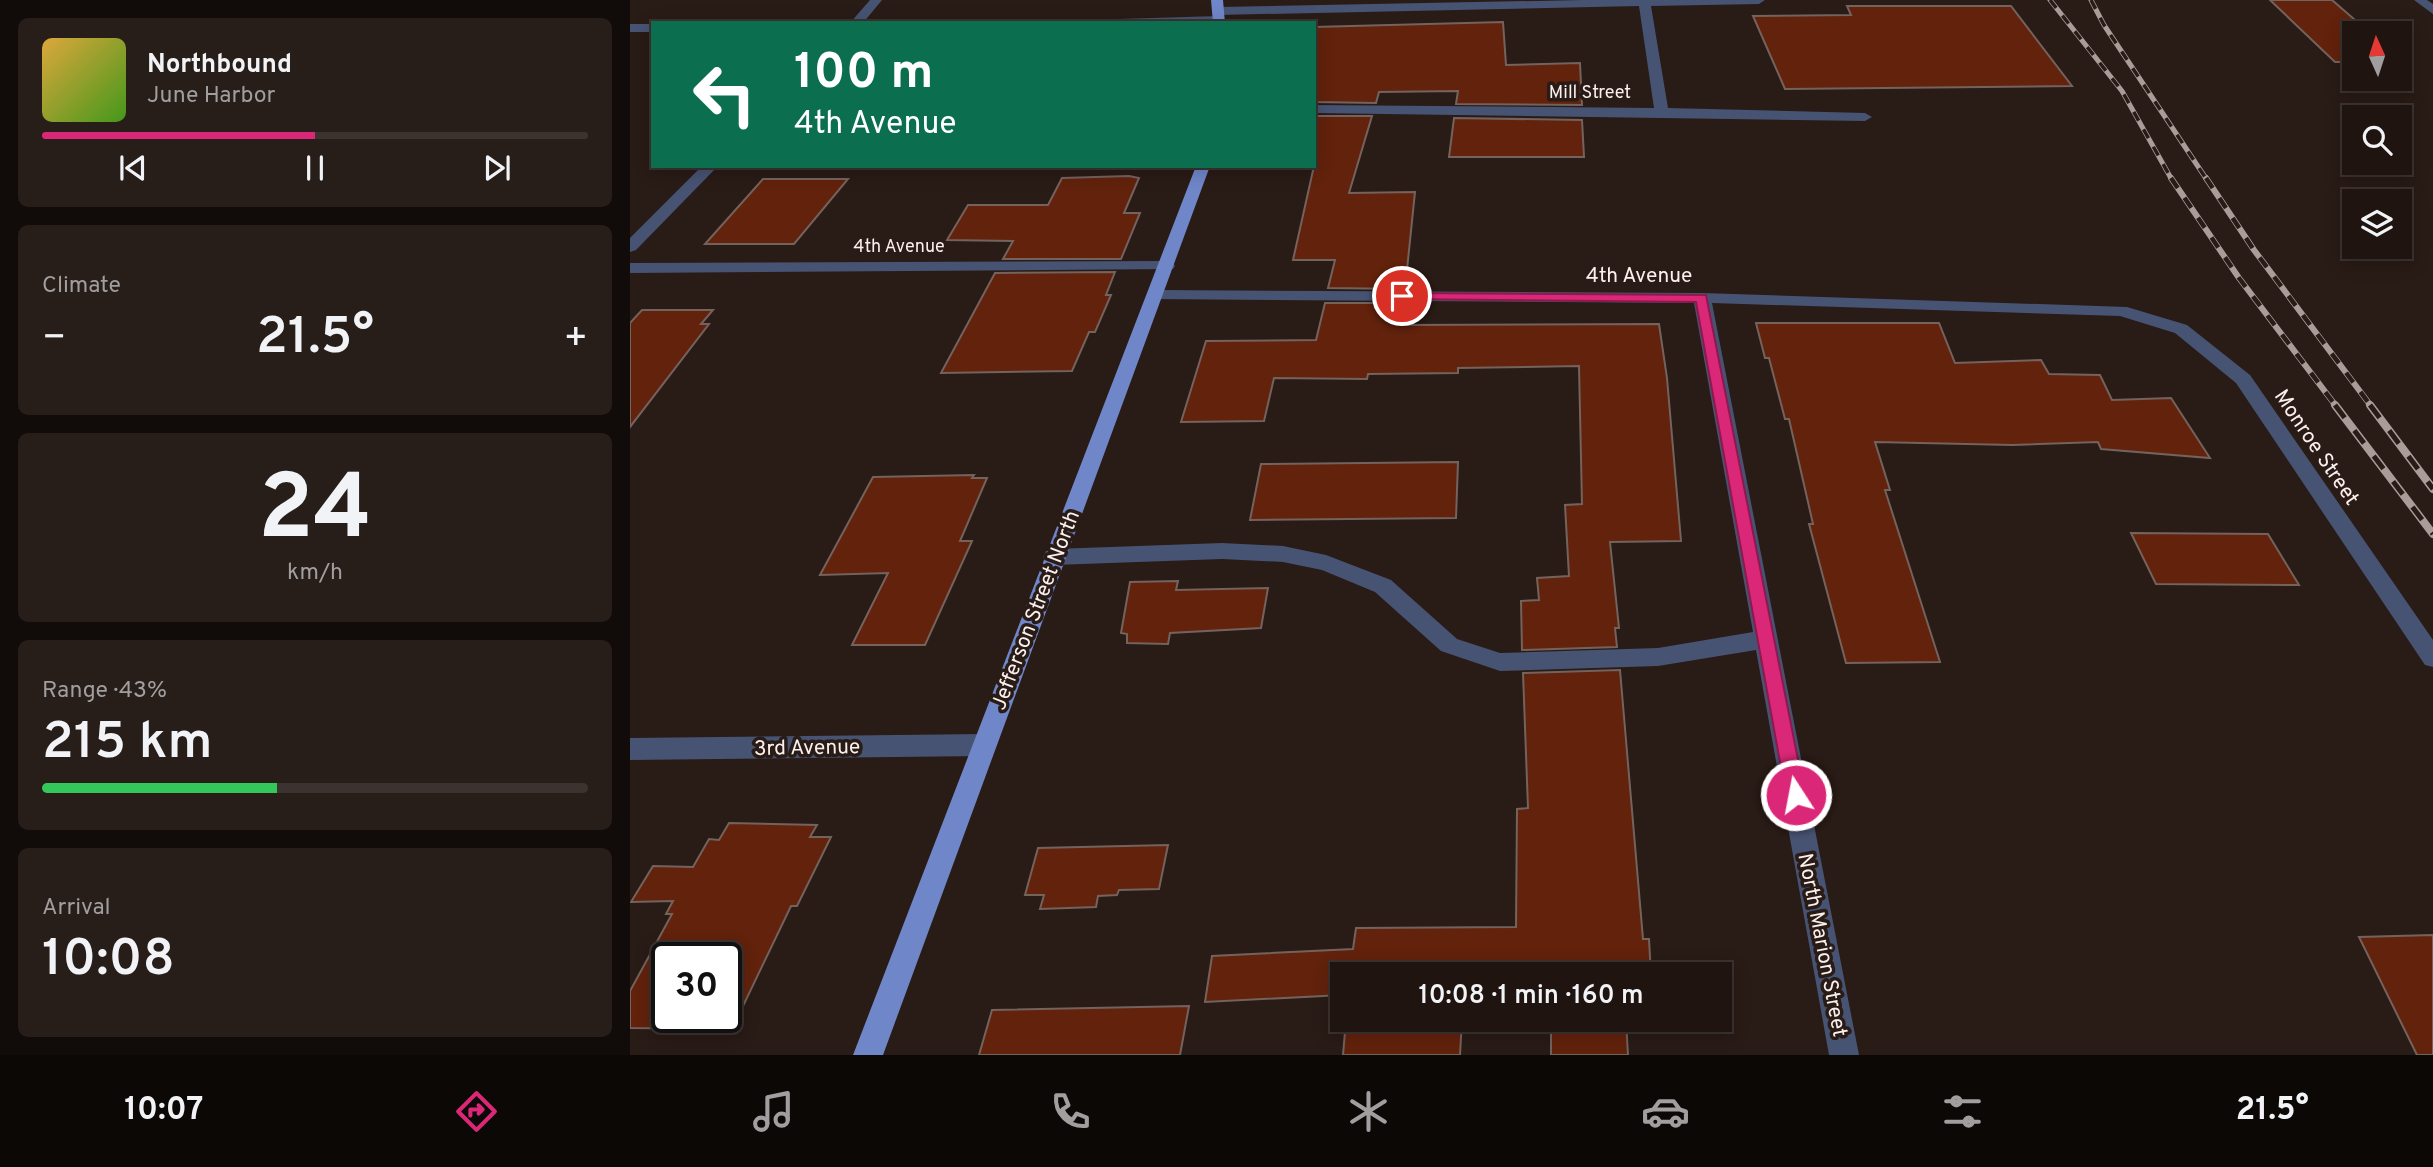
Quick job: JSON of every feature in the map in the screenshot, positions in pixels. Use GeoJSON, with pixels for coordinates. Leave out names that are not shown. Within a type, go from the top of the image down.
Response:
{"type":"FeatureCollection","features":[{"type":"Feature","properties":{"kind":"main road","name":"Jefferson Street North"},"geometry":{"type":"LineString","coordinates":[[868,1055],[1202,168]]}},
{"type":"Feature","properties":{"kind":"street"},"geometry":{"type":"LineString","coordinates":[[858,21],[876,0]]}},
{"type":"Feature","properties":{"kind":"street"},"geometry":{"type":"LineString","coordinates":[[1140,21],[1218,14],[1759,0]]}},
{"type":"Feature","properties":{"kind":"street"},"geometry":{"type":"LineString","coordinates":[[2421,0],[2433,1]]}},
{"type":"Feature","properties":{"kind":"street"},"geometry":{"type":"LineString","coordinates":[[2421,0],[2433,10]]}},
{"type":"Feature","properties":{"kind":"street"},"geometry":{"type":"LineString","coordinates":[[1644,2],[1662,112]]}},
{"type":"Feature","properties":{"kind":"street"},"geometry":{"type":"LineString","coordinates":[[630,28],[651,28]]}},
{"type":"Feature","properties":{"kind":"street","name":"Mill Street"},"geometry":{"type":"LineString","coordinates":[[1316,109],[1865,117]]}},
{"type":"Feature","properties":{"kind":"street"},"geometry":{"type":"LineString","coordinates":[[630,247],[709,168]]}},
{"type":"Feature","properties":{"kind":"street","name":"4th Avenue"},"geometry":{"type":"LineString","coordinates":[[630,268],[1167,266]]}},
{"type":"Feature","properties":{"kind":"street","name":"4th Avenue"},"geometry":{"type":"LineString","coordinates":[[1156,295],[1702,298],[2121,311]]}},
{"type":"Feature","properties":{"kind":"street","name":"North Marion Street"},"geometry":{"type":"LineString","coordinates":[[1702,298],[1844,1055]]}},
{"type":"Feature","properties":{"kind":"street","name":"Monroe Street"},"geometry":{"type":"LineString","coordinates":[[2121,311],[2181,329],[2244,379],[2433,658]]}},
{"type":"Feature","properties":{"kind":"street"},"geometry":{"type":"LineString","coordinates":[[1054,557],[1222,551],[1283,554],[1326,563],[1383,586],[1449,645],[1500,662],[1658,657],[1766,639]]}},
{"type":"Feature","properties":{"kind":"street","name":"3rd Avenue"},"geometry":{"type":"LineString","coordinates":[[630,749],[984,745]]}},
{"type":"Feature","properties":{"kind":"building"},"geometry":{"type":"Polygon","coordinates":[[[2270,0],[2332,0],[2356,21],[2342,21],[2342,62],[2335,62],[2270,0]]]}},
{"type":"Feature","properties":{"kind":"building"},"geometry":{"type":"Polygon","coordinates":[[[1847,6],[2011,6],[2072,86],[1785,89],[1753,16],[1851,15],[1847,6]]]}},
{"type":"Feature","properties":{"kind":"building"},"geometry":{"type":"Polygon","coordinates":[[[1503,22],[1506,65],[1580,63],[1582,105],[1456,104],[1458,91],[1379,92],[1376,103],[1316,102],[1316,27],[1503,22]]]}},
{"type":"Feature","properties":{"kind":"building"},"geometry":{"type":"Polygon","coordinates":[[[1316,116],[1372,116],[1349,193],[1415,192],[1405,289],[1328,288],[1335,260],[1293,260],[1314,168],[1316,168],[1316,116]]]}},
{"type":"Feature","properties":{"kind":"building"},"geometry":{"type":"Polygon","coordinates":[[[1454,118],[1582,120],[1584,157],[1449,157],[1454,118]]]}},
{"type":"Feature","properties":{"kind":"building"},"geometry":{"type":"Polygon","coordinates":[[[1062,178],[1139,178],[1124,213],[1140,213],[1121,259],[1003,259],[1013,241],[947,240],[968,205],[1048,205],[1062,178]]]}},
{"type":"Feature","properties":{"kind":"building"},"geometry":{"type":"Polygon","coordinates":[[[763,179],[848,179],[794,244],[705,244],[763,179]]]}},
{"type":"Feature","properties":{"kind":"building"},"geometry":{"type":"Polygon","coordinates":[[[1115,272],[1106,295],[1111,295],[1095,332],[1089,332],[1072,371],[941,373],[995,273],[1115,272]]]}},
{"type":"Feature","properties":{"kind":"building"},"geometry":{"type":"Polygon","coordinates":[[[1325,303],[1403,303],[1401,325],[1659,324],[1667,378],[1681,541],[1610,542],[1619,628],[1615,628],[1617,647],[1522,650],[1521,601],[1539,600],[1537,578],[1569,576],[1565,505],[1582,504],[1579,366],[1458,368],[1458,373],[1368,374],[1367,379],[1274,378],[1264,421],[1181,422],[1206,341],[1316,340],[1325,303]]]}},
{"type":"Feature","properties":{"kind":"building"},"geometry":{"type":"Polygon","coordinates":[[[642,310],[713,310],[701,324],[709,324],[630,427],[630,323],[642,310]]]}},
{"type":"Feature","properties":{"kind":"building"},"geometry":{"type":"Polygon","coordinates":[[[1756,323],[1939,323],[1955,363],[2041,360],[2049,374],[2100,375],[2112,400],[2171,398],[2210,458],[2101,449],[2098,442],[2013,445],[1875,442],[1890,490],[1885,490],[1940,662],[1846,663],[1809,524],[1813,524],[1789,419],[1785,419],[1769,358],[1765,358],[1756,323]]]}},
{"type":"Feature","properties":{"kind":"building"},"geometry":{"type":"Polygon","coordinates":[[[1458,462],[1456,518],[1250,520],[1261,464],[1458,462]]]}},
{"type":"Feature","properties":{"kind":"building"},"geometry":{"type":"Polygon","coordinates":[[[974,475],[972,478],[987,478],[960,541],[972,541],[925,645],[852,645],[888,573],[820,575],[873,477],[974,475]]]}},
{"type":"Feature","properties":{"kind":"building"},"geometry":{"type":"Polygon","coordinates":[[[2131,533],[2268,534],[2299,585],[2156,584],[2131,533]]]}},
{"type":"Feature","properties":{"kind":"building"},"geometry":{"type":"Polygon","coordinates":[[[1178,581],[1176,590],[1268,588],[1261,628],[1170,633],[1168,644],[1127,643],[1127,634],[1121,633],[1130,582],[1178,581]]]}},
{"type":"Feature","properties":{"kind":"building"},"geometry":{"type":"Polygon","coordinates":[[[1620,670],[1643,939],[1649,939],[1650,962],[1330,962],[1330,996],[1205,1002],[1212,956],[1353,949],[1356,928],[1516,927],[1517,809],[1528,808],[1523,673],[1620,670]]]}},
{"type":"Feature","properties":{"kind":"building"},"geometry":{"type":"Polygon","coordinates":[[[729,823],[817,825],[810,837],[831,837],[797,906],[791,906],[742,1008],[742,942],[657,942],[672,914],[666,914],[673,901],[631,902],[653,866],[693,867],[709,839],[719,840],[729,823]]]}},
{"type":"Feature","properties":{"kind":"building"},"geometry":{"type":"Polygon","coordinates":[[[1168,845],[1159,889],[1119,890],[1117,895],[1098,896],[1096,907],[1040,909],[1044,895],[1025,895],[1038,848],[1168,845]]]}},
{"type":"Feature","properties":{"kind":"building"},"geometry":{"type":"Polygon","coordinates":[[[2433,935],[2433,1055],[2417,1055],[2359,937],[2433,935]]]}},
{"type":"Feature","properties":{"kind":"building"},"geometry":{"type":"Polygon","coordinates":[[[651,952],[651,1028],[630,1028],[630,991],[651,952]]]}},
{"type":"Feature","properties":{"kind":"building"},"geometry":{"type":"Polygon","coordinates":[[[1189,1006],[1180,1055],[979,1055],[992,1010],[1189,1006]]]}},
{"type":"Feature","properties":{"kind":"building"},"geometry":{"type":"Polygon","coordinates":[[[1345,1032],[1461,1032],[1460,1055],[1343,1055],[1345,1032]]]}},
{"type":"Feature","properties":{"kind":"building"},"geometry":{"type":"Polygon","coordinates":[[[1551,1032],[1627,1032],[1628,1055],[1551,1055],[1551,1032]]]}},
{"type":"Feature","properties":{"kind":"railway"},"geometry":{"type":"LineString","coordinates":[[2050,0],[2122,91],[2172,180]]}},
{"type":"Feature","properties":{"kind":"railway"},"geometry":{"type":"LineString","coordinates":[[2091,0],[2104,25],[2207,180]]}},
{"type":"Feature","properties":{"kind":"railway"},"geometry":{"type":"LineString","coordinates":[[2171,178],[2239,278],[2336,406]]}},
{"type":"Feature","properties":{"kind":"railway"},"geometry":{"type":"LineString","coordinates":[[2206,178],[2254,250],[2371,406]]}},
{"type":"Feature","properties":{"kind":"railway"},"geometry":{"type":"LineString","coordinates":[[2335,405],[2433,534]]}},
{"type":"Feature","properties":{"kind":"railway"},"geometry":{"type":"LineString","coordinates":[[2370,405],[2433,489]]}},
{"type":"Feature","properties":{"kind":"route"},"geometry":{"type":"LineString","coordinates":[[1402,296],[1702,298],[1796,795]]}}]}
